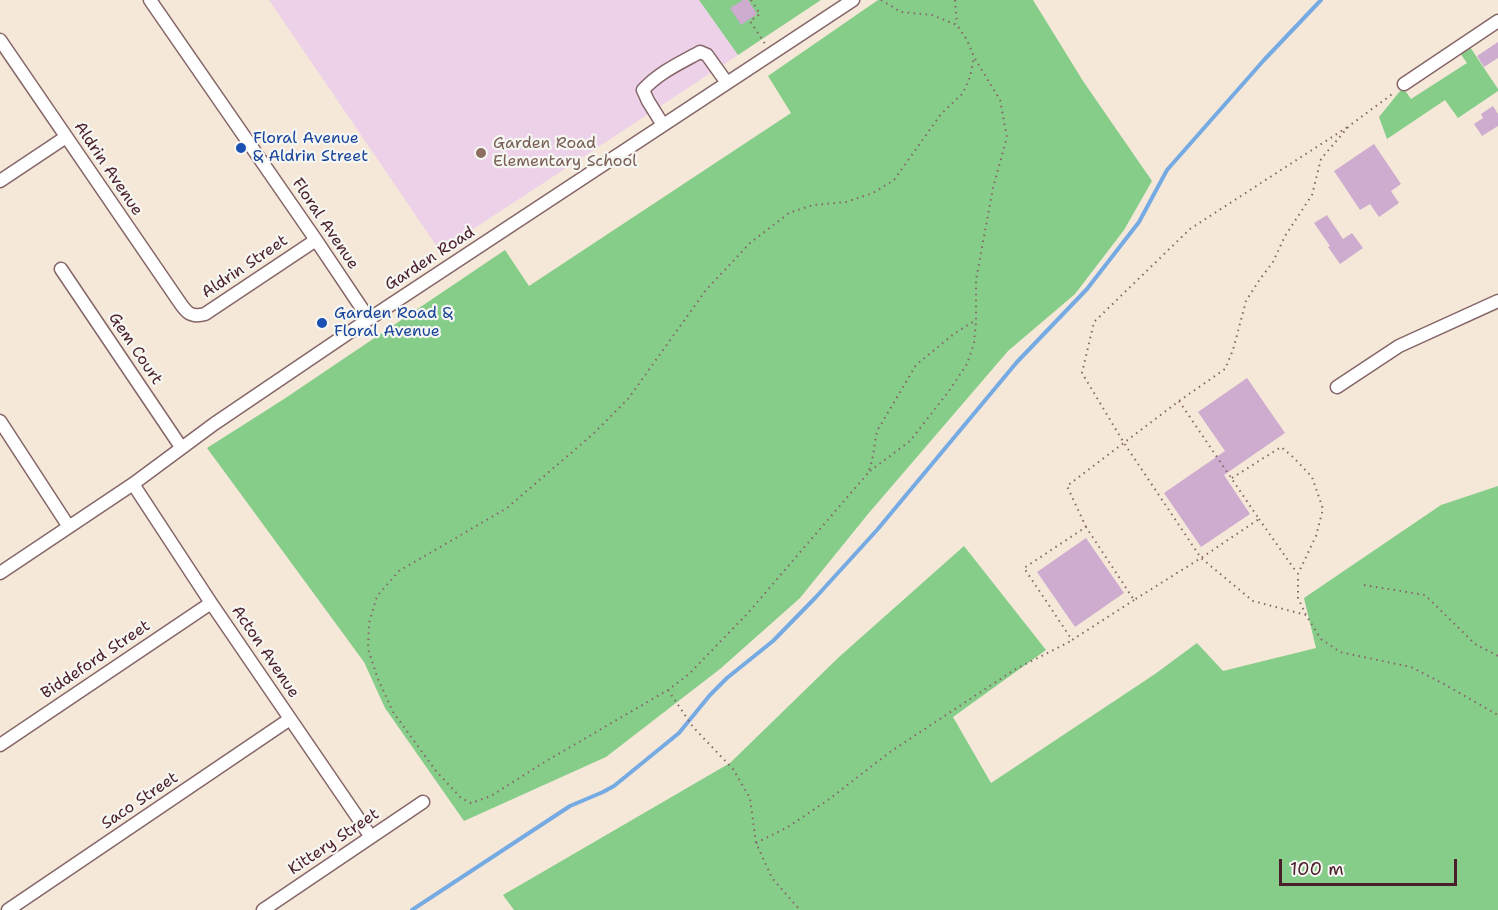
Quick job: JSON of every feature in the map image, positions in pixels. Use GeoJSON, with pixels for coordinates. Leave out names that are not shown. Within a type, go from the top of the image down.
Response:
{"type":"FeatureCollection","features":[{"type":"Feature","properties":{"kind":"street","name":"Floral Avenue"},"geometry":{"type":"LineString","coordinates":[[150,0],[369,319]]}},
{"type":"Feature","properties":{"kind":"street","name":"Garden Road"},"geometry":{"type":"LineString","coordinates":[[0,573],[133,484],[181,447],[369,319],[853,0]]}},
{"type":"Feature","properties":{"kind":"street"},"geometry":{"type":"LineString","coordinates":[[1404,84],[1498,21]]}},
{"type":"Feature","properties":{"kind":"street","name":"Aldrin Avenue"},"geometry":{"type":"LineString","coordinates":[[0,40],[184,309],[191,315]]}},
{"type":"Feature","properties":{"kind":"street"},"geometry":{"type":"LineString","coordinates":[[663,125],[644,90],[650,82],[668,70],[700,52],[707,55],[727,83]]}},
{"type":"Feature","properties":{"kind":"street"},"geometry":{"type":"LineString","coordinates":[[0,181],[66,137]]}},
{"type":"Feature","properties":{"kind":"street","name":"Aldrin Street"},"geometry":{"type":"LineString","coordinates":[[191,315],[205,314],[316,240]]}},
{"type":"Feature","properties":{"kind":"street","name":"Gem Court"},"geometry":{"type":"LineString","coordinates":[[61,269],[181,447]]}},
{"type":"Feature","properties":{"kind":"street"},"geometry":{"type":"LineString","coordinates":[[1337,387],[1399,346],[1498,301]]}},
{"type":"Feature","properties":{"kind":"street"},"geometry":{"type":"LineString","coordinates":[[0,421],[69,527]]}},
{"type":"Feature","properties":{"kind":"street","name":"Acton Avenue"},"geometry":{"type":"LineString","coordinates":[[133,484],[211,603],[371,837]]}},
{"type":"Feature","properties":{"kind":"street","name":"Biddeford Street"},"geometry":{"type":"LineString","coordinates":[[0,745],[211,603]]}},
{"type":"Feature","properties":{"kind":"street","name":"Saco Street"},"geometry":{"type":"LineString","coordinates":[[8,910],[290,719]]}},
{"type":"Feature","properties":{"kind":"street","name":"Kittery Street"},"geometry":{"type":"LineString","coordinates":[[263,910],[423,802]]}},
{"type":"Feature","properties":{"kind":"path"},"geometry":{"type":"LineString","coordinates":[[751,0],[760,14],[750,21],[771,54]]}},
{"type":"Feature","properties":{"kind":"path"},"geometry":{"type":"LineString","coordinates":[[881,0],[902,12],[932,15],[957,25]]}},
{"type":"Feature","properties":{"kind":"path"},"geometry":{"type":"LineString","coordinates":[[955,0],[957,25],[1000,100],[1007,137],[993,188],[976,280],[974,343],[968,364],[910,441],[868,473],[748,613],[689,674],[668,690],[491,796],[471,803],[461,798],[436,771],[393,712],[378,679],[369,649],[369,623],[377,596],[399,571],[507,508],[593,434],[628,399],[705,290],[750,243],[789,213],[813,206],[846,202],[873,193],[894,180],[941,114],[963,93],[970,77],[974,57]]}},
{"type":"Feature","properties":{"kind":"path"},"geometry":{"type":"LineString","coordinates":[[1306,615],[1253,601],[1201,558],[1124,443],[1082,372],[1094,322],[1190,229],[1349,126],[1404,84]]}},
{"type":"Feature","properties":{"kind":"path"},"geometry":{"type":"LineString","coordinates":[[1134,600],[1086,527],[1067,486],[1225,369],[1233,350],[1246,301],[1273,262],[1285,236],[1312,195],[1321,159],[1349,126]]}},
{"type":"Feature","properties":{"kind":"path"},"geometry":{"type":"LineString","coordinates":[[868,473],[877,431],[916,365],[955,333],[976,320]]}},
{"type":"Feature","properties":{"kind":"path"},"geometry":{"type":"LineString","coordinates":[[1179,402],[1298,574]]}},
{"type":"Feature","properties":{"kind":"path"},"geometry":{"type":"LineString","coordinates":[[1231,478],[1281,447],[1312,477],[1323,509],[1316,536],[1298,574],[1298,598],[1321,639],[1340,652],[1411,667],[1442,682],[1498,715]]}},
{"type":"Feature","properties":{"kind":"path"},"geometry":{"type":"LineString","coordinates":[[756,843],[788,827],[828,800],[890,752],[1014,670],[1072,640],[1259,519]]}},
{"type":"Feature","properties":{"kind":"path"},"geometry":{"type":"LineString","coordinates":[[1072,640],[1024,568],[1086,527]]}},
{"type":"Feature","properties":{"kind":"path"},"geometry":{"type":"LineString","coordinates":[[1364,585],[1425,596],[1475,644],[1498,656]]}},
{"type":"Feature","properties":{"kind":"path"},"geometry":{"type":"LineString","coordinates":[[668,690],[693,727],[733,770],[750,798],[756,843],[772,878],[801,910]]}},
{"type":"Feature","properties":{"kind":"shaded area","name":"Garden Road Elementary School"},"geometry":{"type":"Polygon","coordinates":[[[269,0],[699,0],[738,55],[440,251],[269,0]]]}},
{"type":"Feature","properties":{"kind":"green space"},"geometry":{"type":"Polygon","coordinates":[[[699,0],[821,0],[738,55],[699,0]]]}},
{"type":"Feature","properties":{"kind":"green space"},"geometry":{"type":"Polygon","coordinates":[[[878,0],[1033,0],[1083,81],[1152,181],[1124,230],[1075,294],[1008,351],[868,514],[800,598],[720,669],[606,757],[464,821],[385,708],[364,662],[207,448],[505,250],[529,286],[791,113],[768,76],[878,0]]]}},
{"type":"Feature","properties":{"kind":"green space"},"geometry":{"type":"Polygon","coordinates":[[[1470,47],[1498,91],[1458,118],[1445,100],[1387,139],[1379,117],[1400,91],[1404,89],[1411,99],[1467,63],[1460,53],[1470,47]]]}},
{"type":"Feature","properties":{"kind":"green space"},"geometry":{"type":"Polygon","coordinates":[[[1498,486],[1498,910],[514,910],[503,895],[730,763],[839,657],[964,546],[1046,650],[953,717],[991,783],[1155,674],[1197,643],[1223,671],[1316,648],[1304,598],[1441,505],[1498,486]]]}},
{"type":"Feature","properties":{"kind":"building"},"geometry":{"type":"Polygon","coordinates":[[[743,0],[748,0],[757,14],[741,25],[730,8],[743,0]]]}},
{"type":"Feature","properties":{"kind":"building"},"geometry":{"type":"Polygon","coordinates":[[[1498,42],[1498,58],[1484,67],[1477,56],[1498,42]]]}},
{"type":"Feature","properties":{"kind":"building"},"geometry":{"type":"Polygon","coordinates":[[[1493,106],[1498,114],[1498,126],[1482,136],[1474,124],[1483,118],[1481,114],[1493,106]]]}},
{"type":"Feature","properties":{"kind":"building"},"geometry":{"type":"Polygon","coordinates":[[[1374,144],[1401,184],[1391,191],[1399,203],[1379,217],[1370,204],[1360,210],[1334,171],[1374,144]]]}},
{"type":"Feature","properties":{"kind":"building"},"geometry":{"type":"Polygon","coordinates":[[[1327,215],[1343,239],[1352,233],[1363,248],[1340,264],[1314,223],[1327,215]]]}},
{"type":"Feature","properties":{"kind":"building"},"geometry":{"type":"Polygon","coordinates":[[[1247,378],[1285,433],[1224,475],[1250,514],[1201,547],[1164,493],[1225,451],[1198,412],[1247,378]]]}},
{"type":"Feature","properties":{"kind":"building"},"geometry":{"type":"Polygon","coordinates":[[[1086,538],[1124,593],[1075,627],[1037,572],[1086,538]]]}},
{"type":"Feature","properties":{"kind":"waterway"},"geometry":{"type":"LineString","coordinates":[[412,910],[570,806],[614,786],[679,733],[727,678],[773,641],[877,530],[1017,362],[1087,289],[1139,222],[1167,170],[1264,60],[1321,0]]}},
{"type":"Feature","properties":{"kind":"place","name":"Floral Avenue & Aldrin Street"},"geometry":{"type":"Point","coordinates":[241,148]}},
{"type":"Feature","properties":{"kind":"place","name":"Garden Road Elementary School"},"geometry":{"type":"Point","coordinates":[481,153]}},
{"type":"Feature","properties":{"kind":"place","name":"Garden Road & Floral Avenue"},"geometry":{"type":"Point","coordinates":[322,323]}}]}
